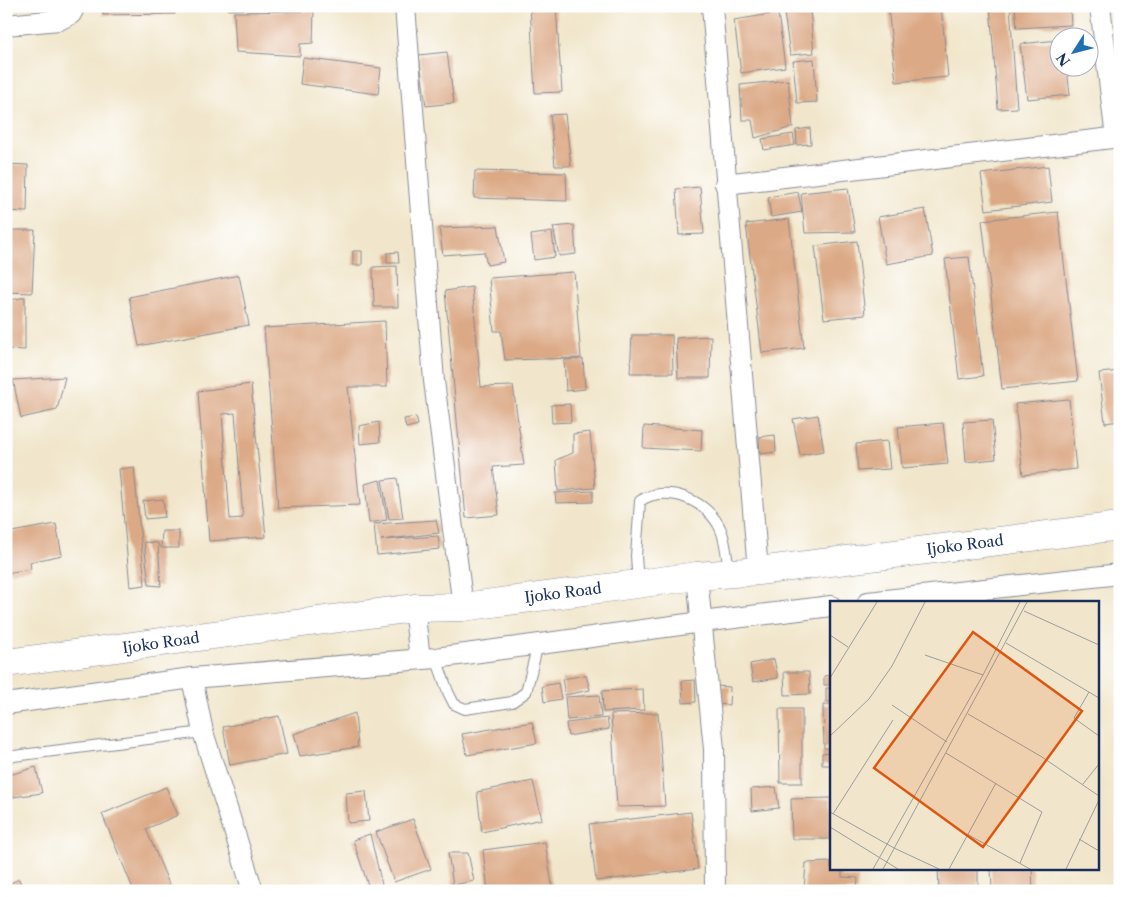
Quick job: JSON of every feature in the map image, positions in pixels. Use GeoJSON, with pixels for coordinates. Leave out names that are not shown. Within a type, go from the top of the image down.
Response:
{"type":"FeatureCollection","features":[{"type":"Feature","properties":{"kind":"main road","name":"Ijoko Road"},"geometry":{"type":"LineString","coordinates":[[6,663],[414,608],[463,606],[638,583],[1120,526]]}},
{"type":"Feature","properties":{"kind":"street"},"geometry":{"type":"LineString","coordinates":[[6,25],[59,20],[71,14],[75,6]]}},
{"type":"Feature","properties":{"kind":"street"},"geometry":{"type":"LineString","coordinates":[[405,6],[434,381],[463,606]]}},
{"type":"Feature","properties":{"kind":"street"},"geometry":{"type":"LineString","coordinates":[[712,6],[758,570]]}},
{"type":"Feature","properties":{"kind":"street"},"geometry":{"type":"LineString","coordinates":[[726,184],[1118,137],[1100,6]]}},
{"type":"Feature","properties":{"kind":"street"},"geometry":{"type":"LineString","coordinates":[[877,601],[1120,574]]}},
{"type":"Feature","properties":{"kind":"street"},"geometry":{"type":"LineString","coordinates":[[697,576],[714,749],[715,891]]}},
{"type":"Feature","properties":{"kind":"street"},"geometry":{"type":"LineString","coordinates":[[6,704],[192,678],[428,658],[830,606]]}},
{"type":"Feature","properties":{"kind":"street"},"geometry":{"type":"LineString","coordinates":[[414,608],[428,658]]}},
{"type":"Feature","properties":{"kind":"street"},"geometry":{"type":"LineString","coordinates":[[192,678],[203,732],[253,891]]}},
{"type":"Feature","properties":{"kind":"lane"},"geometry":{"type":"LineString","coordinates":[[638,583],[636,556],[640,501],[649,496],[675,494],[704,507],[721,530],[730,573]]}},
{"type":"Feature","properties":{"kind":"lane"},"geometry":{"type":"LineString","coordinates":[[428,658],[454,704],[465,709],[512,702],[526,692],[538,644]]}},
{"type":"Feature","properties":{"kind":"lane"},"geometry":{"type":"LineString","coordinates":[[6,757],[203,732]]}},
{"type":"Feature","properties":{"kind":"building"},"geometry":{"type":"Polygon","coordinates":[[[103,6],[174,6],[175,14],[103,15],[103,6]]]}},
{"type":"Feature","properties":{"kind":"building"},"geometry":{"type":"Polygon","coordinates":[[[228,6],[272,6],[272,8],[228,10],[228,6]]]}},
{"type":"Feature","properties":{"kind":"building"},"geometry":{"type":"Polygon","coordinates":[[[530,6],[556,6],[562,92],[535,93],[530,6]]]}},
{"type":"Feature","properties":{"kind":"building"},"geometry":{"type":"Polygon","coordinates":[[[888,6],[941,6],[948,77],[896,82],[888,6]]]}},
{"type":"Feature","properties":{"kind":"building"},"geometry":{"type":"Polygon","coordinates":[[[990,6],[1010,6],[1017,108],[998,109],[990,6]]]}},
{"type":"Feature","properties":{"kind":"building"},"geometry":{"type":"Polygon","coordinates":[[[1015,6],[1070,6],[1071,25],[1017,28],[1015,6]]]}},
{"type":"Feature","properties":{"kind":"building"},"geometry":{"type":"Polygon","coordinates":[[[810,9],[814,53],[790,55],[784,13],[810,9]]]}},
{"type":"Feature","properties":{"kind":"building"},"geometry":{"type":"Polygon","coordinates":[[[314,11],[313,43],[300,44],[300,56],[236,52],[234,12],[314,11]]]}},
{"type":"Feature","properties":{"kind":"building"},"geometry":{"type":"Polygon","coordinates":[[[778,13],[785,67],[741,73],[734,20],[778,13]]]}},
{"type":"Feature","properties":{"kind":"building"},"geometry":{"type":"Polygon","coordinates":[[[1048,41],[1048,78],[1068,78],[1070,95],[1027,99],[1020,44],[1048,41]]]}},
{"type":"Feature","properties":{"kind":"building"},"geometry":{"type":"Polygon","coordinates":[[[447,52],[454,103],[426,106],[419,55],[447,52]]]}},
{"type":"Feature","properties":{"kind":"building"},"geometry":{"type":"Polygon","coordinates":[[[303,58],[381,68],[378,94],[300,84],[303,58]]]}},
{"type":"Feature","properties":{"kind":"building"},"geometry":{"type":"Polygon","coordinates":[[[814,59],[817,102],[797,103],[793,61],[814,59]]]}},
{"type":"Feature","properties":{"kind":"building"},"geometry":{"type":"Polygon","coordinates":[[[788,80],[793,127],[755,138],[752,120],[742,120],[740,85],[788,80]]]}},
{"type":"Feature","properties":{"kind":"building"},"geometry":{"type":"Polygon","coordinates":[[[565,114],[571,166],[555,166],[550,115],[565,114]]]}},
{"type":"Feature","properties":{"kind":"building"},"geometry":{"type":"Polygon","coordinates":[[[810,128],[811,144],[797,145],[796,130],[810,128]]]}},
{"type":"Feature","properties":{"kind":"building"},"geometry":{"type":"Polygon","coordinates":[[[793,134],[795,145],[764,150],[762,139],[793,134]]]}},
{"type":"Feature","properties":{"kind":"building"},"geometry":{"type":"Polygon","coordinates":[[[6,164],[28,165],[27,212],[6,211],[6,164]]]}},
{"type":"Feature","properties":{"kind":"building"},"geometry":{"type":"Polygon","coordinates":[[[1048,166],[1052,202],[986,210],[981,174],[1048,166]]]}},
{"type":"Feature","properties":{"kind":"building"},"geometry":{"type":"Polygon","coordinates":[[[475,171],[566,173],[567,201],[474,198],[475,171]]]}},
{"type":"Feature","properties":{"kind":"building"},"geometry":{"type":"Polygon","coordinates":[[[700,187],[704,234],[679,235],[676,189],[700,187]]]}},
{"type":"Feature","properties":{"kind":"building"},"geometry":{"type":"Polygon","coordinates":[[[848,188],[855,232],[805,233],[801,193],[848,188]]]}},
{"type":"Feature","properties":{"kind":"building"},"geometry":{"type":"Polygon","coordinates":[[[798,192],[802,212],[771,217],[768,197],[798,192]]]}},
{"type":"Feature","properties":{"kind":"building"},"geometry":{"type":"Polygon","coordinates":[[[925,209],[933,256],[886,264],[878,217],[925,209]]]}},
{"type":"Feature","properties":{"kind":"building"},"geometry":{"type":"Polygon","coordinates":[[[1058,212],[1078,381],[1002,389],[982,220],[1058,212]]]}},
{"type":"Feature","properties":{"kind":"building"},"geometry":{"type":"Polygon","coordinates":[[[789,219],[804,348],[762,353],[746,224],[789,219]]]}},
{"type":"Feature","properties":{"kind":"building"},"geometry":{"type":"Polygon","coordinates":[[[574,225],[576,254],[559,256],[553,227],[574,225]]]}},
{"type":"Feature","properties":{"kind":"building"},"geometry":{"type":"Polygon","coordinates":[[[498,226],[504,262],[487,265],[484,252],[443,255],[439,228],[498,226]]]}},
{"type":"Feature","properties":{"kind":"building"},"geometry":{"type":"Polygon","coordinates":[[[6,230],[35,230],[32,293],[6,292],[6,230]]]}},
{"type":"Feature","properties":{"kind":"building"},"geometry":{"type":"Polygon","coordinates":[[[552,232],[555,257],[534,260],[531,235],[552,232]]]}},
{"type":"Feature","properties":{"kind":"building"},"geometry":{"type":"Polygon","coordinates":[[[857,241],[865,315],[824,319],[815,246],[857,241]]]}},
{"type":"Feature","properties":{"kind":"building"},"geometry":{"type":"Polygon","coordinates":[[[353,251],[362,251],[362,265],[353,265],[353,251]]]}},
{"type":"Feature","properties":{"kind":"building"},"geometry":{"type":"Polygon","coordinates":[[[398,252],[399,263],[387,263],[387,253],[398,252]]]}},
{"type":"Feature","properties":{"kind":"building"},"geometry":{"type":"Polygon","coordinates":[[[969,257],[983,376],[959,379],[945,259],[969,257]]]}},
{"type":"Feature","properties":{"kind":"building"},"geometry":{"type":"Polygon","coordinates":[[[397,266],[398,307],[374,307],[373,267],[397,266]]]}},
{"type":"Feature","properties":{"kind":"building"},"geometry":{"type":"Polygon","coordinates":[[[574,272],[581,358],[505,360],[501,331],[494,331],[489,278],[574,272]]]}},
{"type":"Feature","properties":{"kind":"building"},"geometry":{"type":"Polygon","coordinates":[[[239,275],[249,325],[139,346],[129,297],[239,275]]]}},
{"type":"Feature","properties":{"kind":"building"},"geometry":{"type":"Polygon","coordinates":[[[472,287],[481,387],[513,386],[524,465],[493,467],[499,515],[466,518],[445,291],[472,287]]]}},
{"type":"Feature","properties":{"kind":"building"},"geometry":{"type":"Polygon","coordinates":[[[25,297],[25,350],[6,349],[6,301],[25,297]]]}},
{"type":"Feature","properties":{"kind":"building"},"geometry":{"type":"Polygon","coordinates":[[[385,321],[387,387],[348,387],[360,505],[278,508],[264,328],[385,321]]]}},
{"type":"Feature","properties":{"kind":"building"},"geometry":{"type":"Polygon","coordinates":[[[632,335],[672,335],[673,373],[630,373],[632,335]]]}},
{"type":"Feature","properties":{"kind":"building"},"geometry":{"type":"Polygon","coordinates":[[[711,336],[710,378],[678,378],[676,338],[711,336]]]}},
{"type":"Feature","properties":{"kind":"building"},"geometry":{"type":"Polygon","coordinates":[[[583,359],[585,389],[566,391],[564,360],[583,359]]]}},
{"type":"Feature","properties":{"kind":"building"},"geometry":{"type":"Polygon","coordinates":[[[1120,371],[1120,421],[1105,423],[1099,373],[1120,371]]]}},
{"type":"Feature","properties":{"kind":"building"},"geometry":{"type":"Polygon","coordinates":[[[65,377],[57,410],[21,418],[13,380],[65,377]]]}},
{"type":"Feature","properties":{"kind":"building"},"geometry":{"type":"Polygon","coordinates":[[[251,384],[266,537],[209,541],[198,391],[251,384]],[[235,413],[222,414],[230,519],[243,518],[235,413]]]}},
{"type":"Feature","properties":{"kind":"building"},"geometry":{"type":"Polygon","coordinates":[[[1069,399],[1076,469],[1023,475],[1015,404],[1069,399]]]}},
{"type":"Feature","properties":{"kind":"building"},"geometry":{"type":"Polygon","coordinates":[[[570,404],[571,422],[552,423],[551,405],[570,404]]]}},
{"type":"Feature","properties":{"kind":"building"},"geometry":{"type":"Polygon","coordinates":[[[818,415],[824,451],[800,455],[793,419],[818,415]]]}},
{"type":"Feature","properties":{"kind":"building"},"geometry":{"type":"Polygon","coordinates":[[[416,417],[418,425],[406,428],[404,419],[416,417]]]}},
{"type":"Feature","properties":{"kind":"building"},"geometry":{"type":"Polygon","coordinates":[[[992,420],[996,459],[966,462],[963,422],[992,420]]]}},
{"type":"Feature","properties":{"kind":"building"},"geometry":{"type":"Polygon","coordinates":[[[379,422],[380,442],[360,444],[359,426],[379,422]]]}},
{"type":"Feature","properties":{"kind":"building"},"geometry":{"type":"Polygon","coordinates":[[[943,423],[948,464],[902,468],[898,427],[943,423]]]}},
{"type":"Feature","properties":{"kind":"building"},"geometry":{"type":"Polygon","coordinates":[[[644,426],[702,430],[701,451],[643,448],[644,426]]]}},
{"type":"Feature","properties":{"kind":"building"},"geometry":{"type":"Polygon","coordinates":[[[590,432],[595,488],[558,491],[556,460],[573,453],[573,434],[590,432]]]}},
{"type":"Feature","properties":{"kind":"building"},"geometry":{"type":"Polygon","coordinates":[[[775,435],[776,452],[760,454],[759,437],[775,435]]]}},
{"type":"Feature","properties":{"kind":"building"},"geometry":{"type":"Polygon","coordinates":[[[887,441],[890,469],[858,471],[856,444],[887,441]]]}},
{"type":"Feature","properties":{"kind":"building"},"geometry":{"type":"Polygon","coordinates":[[[134,467],[145,585],[130,587],[119,469],[134,467]]]}},
{"type":"Feature","properties":{"kind":"building"},"geometry":{"type":"Polygon","coordinates":[[[397,478],[403,518],[389,519],[382,480],[397,478]]]}},
{"type":"Feature","properties":{"kind":"building"},"geometry":{"type":"Polygon","coordinates":[[[380,480],[387,520],[369,523],[365,484],[380,480]]]}},
{"type":"Feature","properties":{"kind":"building"},"geometry":{"type":"Polygon","coordinates":[[[593,491],[593,502],[556,503],[555,493],[593,491]]]}},
{"type":"Feature","properties":{"kind":"building"},"geometry":{"type":"Polygon","coordinates":[[[163,499],[165,517],[145,519],[143,501],[163,499]]]}},
{"type":"Feature","properties":{"kind":"building"},"geometry":{"type":"Polygon","coordinates":[[[436,520],[439,533],[381,540],[438,536],[440,549],[377,555],[374,524],[436,520]]]}},
{"type":"Feature","properties":{"kind":"building"},"geometry":{"type":"Polygon","coordinates":[[[56,524],[62,555],[30,562],[31,569],[6,573],[6,533],[56,524]]]}},
{"type":"Feature","properties":{"kind":"building"},"geometry":{"type":"Polygon","coordinates":[[[162,531],[179,531],[179,548],[161,548],[162,531]]]}},
{"type":"Feature","properties":{"kind":"building"},"geometry":{"type":"Polygon","coordinates":[[[144,542],[158,543],[161,586],[149,585],[144,542]]]}},
{"type":"Feature","properties":{"kind":"building"},"geometry":{"type":"Polygon","coordinates":[[[774,659],[778,678],[753,682],[750,664],[774,659]]]}},
{"type":"Feature","properties":{"kind":"building"},"geometry":{"type":"Polygon","coordinates":[[[784,672],[809,672],[810,694],[785,695],[784,672]]]}},
{"type":"Feature","properties":{"kind":"building"},"geometry":{"type":"Polygon","coordinates":[[[586,675],[590,690],[565,695],[562,679],[586,675]]]}},
{"type":"Feature","properties":{"kind":"building"},"geometry":{"type":"Polygon","coordinates":[[[830,675],[830,685],[824,685],[824,676],[830,675]]]}},
{"type":"Feature","properties":{"kind":"building"},"geometry":{"type":"Polygon","coordinates":[[[695,680],[696,702],[683,703],[682,681],[695,680]]]}},
{"type":"Feature","properties":{"kind":"building"},"geometry":{"type":"Polygon","coordinates":[[[558,683],[561,699],[544,702],[542,686],[558,683]]]}},
{"type":"Feature","properties":{"kind":"building"},"geometry":{"type":"Polygon","coordinates":[[[716,686],[730,687],[729,705],[716,704],[716,686]]]}},
{"type":"Feature","properties":{"kind":"building"},"geometry":{"type":"Polygon","coordinates":[[[826,688],[830,688],[830,702],[826,702],[826,688]]]}},
{"type":"Feature","properties":{"kind":"building"},"geometry":{"type":"Polygon","coordinates":[[[643,689],[644,710],[603,712],[602,691],[643,689]]]}},
{"type":"Feature","properties":{"kind":"building"},"geometry":{"type":"Polygon","coordinates":[[[599,695],[601,717],[567,720],[565,697],[599,695]]]}},
{"type":"Feature","properties":{"kind":"building"},"geometry":{"type":"Polygon","coordinates":[[[823,705],[830,705],[830,748],[824,748],[823,705]]]}},
{"type":"Feature","properties":{"kind":"building"},"geometry":{"type":"Polygon","coordinates":[[[779,709],[802,709],[802,783],[780,783],[779,709]]]}},
{"type":"Feature","properties":{"kind":"building"},"geometry":{"type":"Polygon","coordinates":[[[355,713],[358,747],[300,756],[294,734],[355,713]]]}},
{"type":"Feature","properties":{"kind":"building"},"geometry":{"type":"Polygon","coordinates":[[[658,713],[665,806],[617,807],[611,714],[658,713]]]}},
{"type":"Feature","properties":{"kind":"building"},"geometry":{"type":"Polygon","coordinates":[[[279,716],[287,754],[230,765],[223,727],[279,716]]]}},
{"type":"Feature","properties":{"kind":"building"},"geometry":{"type":"Polygon","coordinates":[[[607,718],[609,729],[568,736],[566,723],[607,718]]]}},
{"type":"Feature","properties":{"kind":"building"},"geometry":{"type":"Polygon","coordinates":[[[532,722],[537,743],[467,755],[462,734],[532,722]]]}},
{"type":"Feature","properties":{"kind":"building"},"geometry":{"type":"Polygon","coordinates":[[[830,752],[830,765],[822,765],[822,753],[830,752]]]}},
{"type":"Feature","properties":{"kind":"building"},"geometry":{"type":"Polygon","coordinates":[[[36,767],[42,793],[6,798],[6,776],[36,767]]]}},
{"type":"Feature","properties":{"kind":"building"},"geometry":{"type":"Polygon","coordinates":[[[533,781],[542,819],[482,832],[477,792],[533,781]]]}},
{"type":"Feature","properties":{"kind":"building"},"geometry":{"type":"Polygon","coordinates":[[[166,787],[178,815],[146,829],[172,891],[134,891],[102,814],[166,787]]]}},
{"type":"Feature","properties":{"kind":"building"},"geometry":{"type":"Polygon","coordinates":[[[776,787],[779,808],[752,811],[751,789],[776,787]]]}},
{"type":"Feature","properties":{"kind":"building"},"geometry":{"type":"Polygon","coordinates":[[[366,791],[369,821],[348,823],[346,793],[366,791]]]}},
{"type":"Feature","properties":{"kind":"building"},"geometry":{"type":"Polygon","coordinates":[[[830,798],[830,839],[792,839],[791,799],[830,798]]]}},
{"type":"Feature","properties":{"kind":"building"},"geometry":{"type":"Polygon","coordinates":[[[691,812],[698,869],[596,881],[589,824],[691,812]]]}},
{"type":"Feature","properties":{"kind":"building"},"geometry":{"type":"Polygon","coordinates":[[[413,819],[431,869],[394,882],[376,832],[413,819]]]}},
{"type":"Feature","properties":{"kind":"building"},"geometry":{"type":"Polygon","coordinates":[[[370,834],[382,885],[370,891],[353,840],[370,834]]]}},
{"type":"Feature","properties":{"kind":"building"},"geometry":{"type":"Polygon","coordinates":[[[545,842],[553,891],[488,891],[483,850],[545,842]]]}},
{"type":"Feature","properties":{"kind":"building"},"geometry":{"type":"Polygon","coordinates":[[[448,853],[468,853],[474,881],[453,885],[448,853]]]}},
{"type":"Feature","properties":{"kind":"building"},"geometry":{"type":"Polygon","coordinates":[[[830,862],[830,870],[842,870],[842,877],[858,878],[857,891],[804,891],[806,863],[830,862]]]}},
{"type":"Feature","properties":{"kind":"building"},"geometry":{"type":"Polygon","coordinates":[[[938,870],[978,870],[978,891],[939,891],[938,870]]]}},
{"type":"Feature","properties":{"kind":"building"},"geometry":{"type":"Polygon","coordinates":[[[991,870],[1032,870],[1033,891],[992,891],[991,870]]]}},
{"type":"Feature","properties":{"kind":"building"},"geometry":{"type":"Polygon","coordinates":[[[19,879],[23,891],[6,891],[6,885],[19,879]]]}}]}
